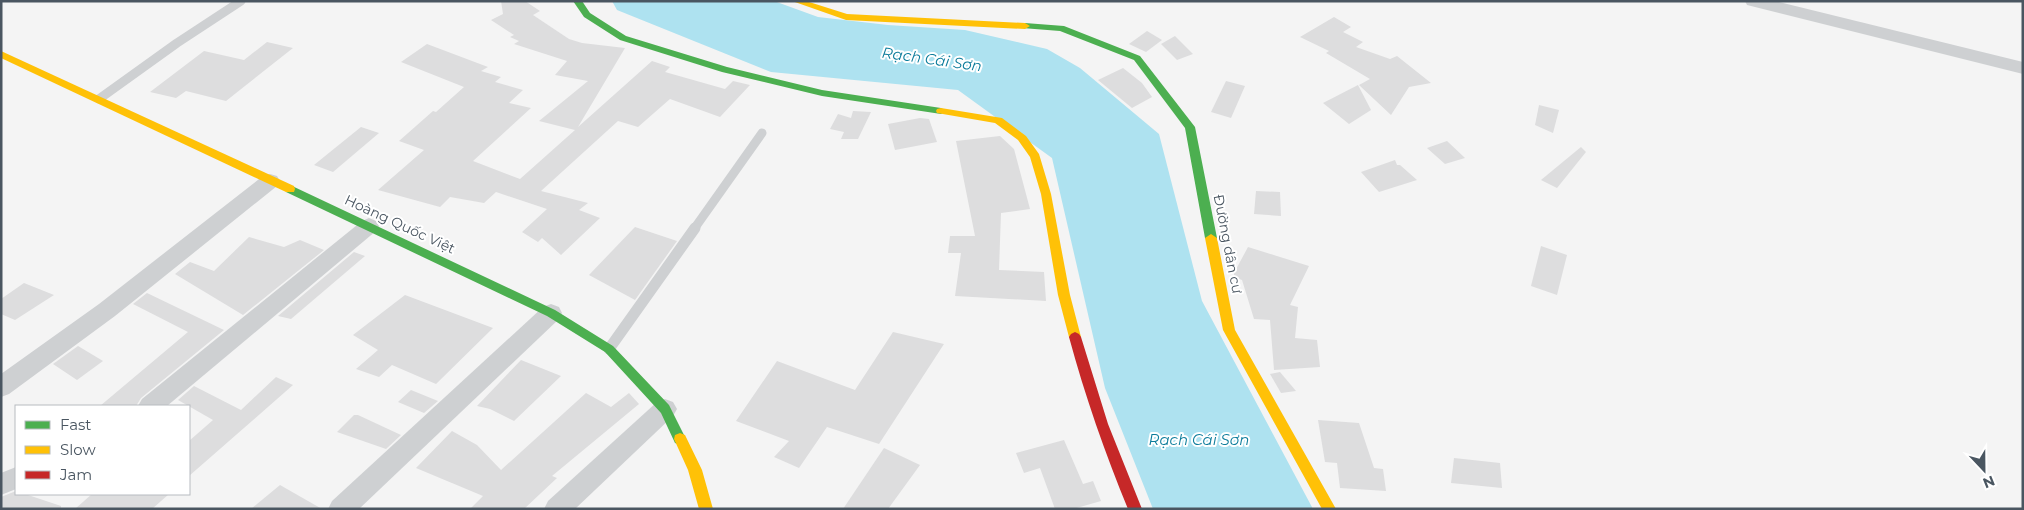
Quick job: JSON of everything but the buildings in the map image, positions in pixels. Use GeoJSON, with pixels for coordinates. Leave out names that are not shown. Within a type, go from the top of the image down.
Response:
{"type":"FeatureCollection","features":[{"type":"Feature","properties":{"kind":"street"},"geometry":{"type":"LineString","coordinates":[[577,1],[587,15],[623,38],[725,70],[822,93],[998,120],[1022,138],[1035,157],[1046,194],[1064,295],[1087,380],[1114,460],[1135,509]]}},
{"type":"Feature","properties":{"kind":"street","name":"Đường dân cư"},"geometry":{"type":"LineString","coordinates":[[796,1],[846,17],[1061,28],[1137,58],[1190,128],[1230,330],[1329,509]]}},
{"type":"Feature","properties":{"kind":"street"},"geometry":{"type":"LineString","coordinates":[[1753,1],[2023,68]]}},
{"type":"Feature","properties":{"kind":"street","name":"Hoàng Quốc Việt"},"geometry":{"type":"LineString","coordinates":[[1,54],[551,313],[610,349],[665,409],[695,470],[706,509]]}},
{"type":"Feature","properties":{"kind":"street"},"geometry":{"type":"LineString","coordinates":[[1,387],[107,310],[270,181]]}},
{"type":"Feature","properties":{"kind":"street"},"geometry":{"type":"LineString","coordinates":[[151,405],[369,226]]}},
{"type":"Feature","properties":{"kind":"street"},"geometry":{"type":"LineString","coordinates":[[340,509],[551,313]]}},
{"type":"Feature","properties":{"kind":"street"},"geometry":{"type":"LineString","coordinates":[[558,509],[665,409]]}},
{"type":"Feature","properties":{"kind":"street"},"geometry":{"type":"LineString","coordinates":[[1,484],[15,478]]}},
{"type":"Feature","properties":{"kind":"lane"},"geometry":{"type":"LineString","coordinates":[[99,99],[240,1]]}},
{"type":"Feature","properties":{"kind":"lane"},"geometry":{"type":"LineString","coordinates":[[610,349],[762,133]]}},
{"type":"Feature","properties":{"kind":"water","name":"Rạch Cái Sơn"},"geometry":{"type":"Polygon","coordinates":[[[612,1],[774,1],[818,17],[888,25],[965,30],[1047,49],[1080,68],[1159,134],[1202,301],[1313,509],[1153,509],[1105,388],[1052,158],[958,90],[771,72],[617,10],[612,1]]]}},
{"type":"Feature","properties":{"kind":"traffic: fast"},"geometry":{"type":"LineString","coordinates":[[577,1],[587,15],[623,38],[725,70],[822,93],[941,111]]}},
{"type":"Feature","properties":{"kind":"traffic: fast"},"geometry":{"type":"LineString","coordinates":[[1025,26],[1061,28],[1137,58],[1190,127],[1211,238]]}},
{"type":"Feature","properties":{"kind":"traffic: fast"},"geometry":{"type":"LineString","coordinates":[[290,189],[551,313],[609,349],[665,409],[680,439]]}},
{"type":"Feature","properties":{"kind":"traffic: slow"},"geometry":{"type":"LineString","coordinates":[[796,1],[846,17],[1025,26]]}},
{"type":"Feature","properties":{"kind":"traffic: slow"},"geometry":{"type":"LineString","coordinates":[[1,54],[290,189]]}},
{"type":"Feature","properties":{"kind":"traffic: slow"},"geometry":{"type":"LineString","coordinates":[[941,111],[998,120],[1022,138],[1035,157],[1046,194],[1064,295],[1075,337]]}},
{"type":"Feature","properties":{"kind":"traffic: slow"},"geometry":{"type":"LineString","coordinates":[[1211,238],[1229,330],[1329,509]]}},
{"type":"Feature","properties":{"kind":"traffic: slow"},"geometry":{"type":"LineString","coordinates":[[680,439],[695,470],[706,509]]}},
{"type":"Feature","properties":{"kind":"traffic: jam"},"geometry":{"type":"LineString","coordinates":[[1075,337],[1102,424],[1135,509]]}}]}
